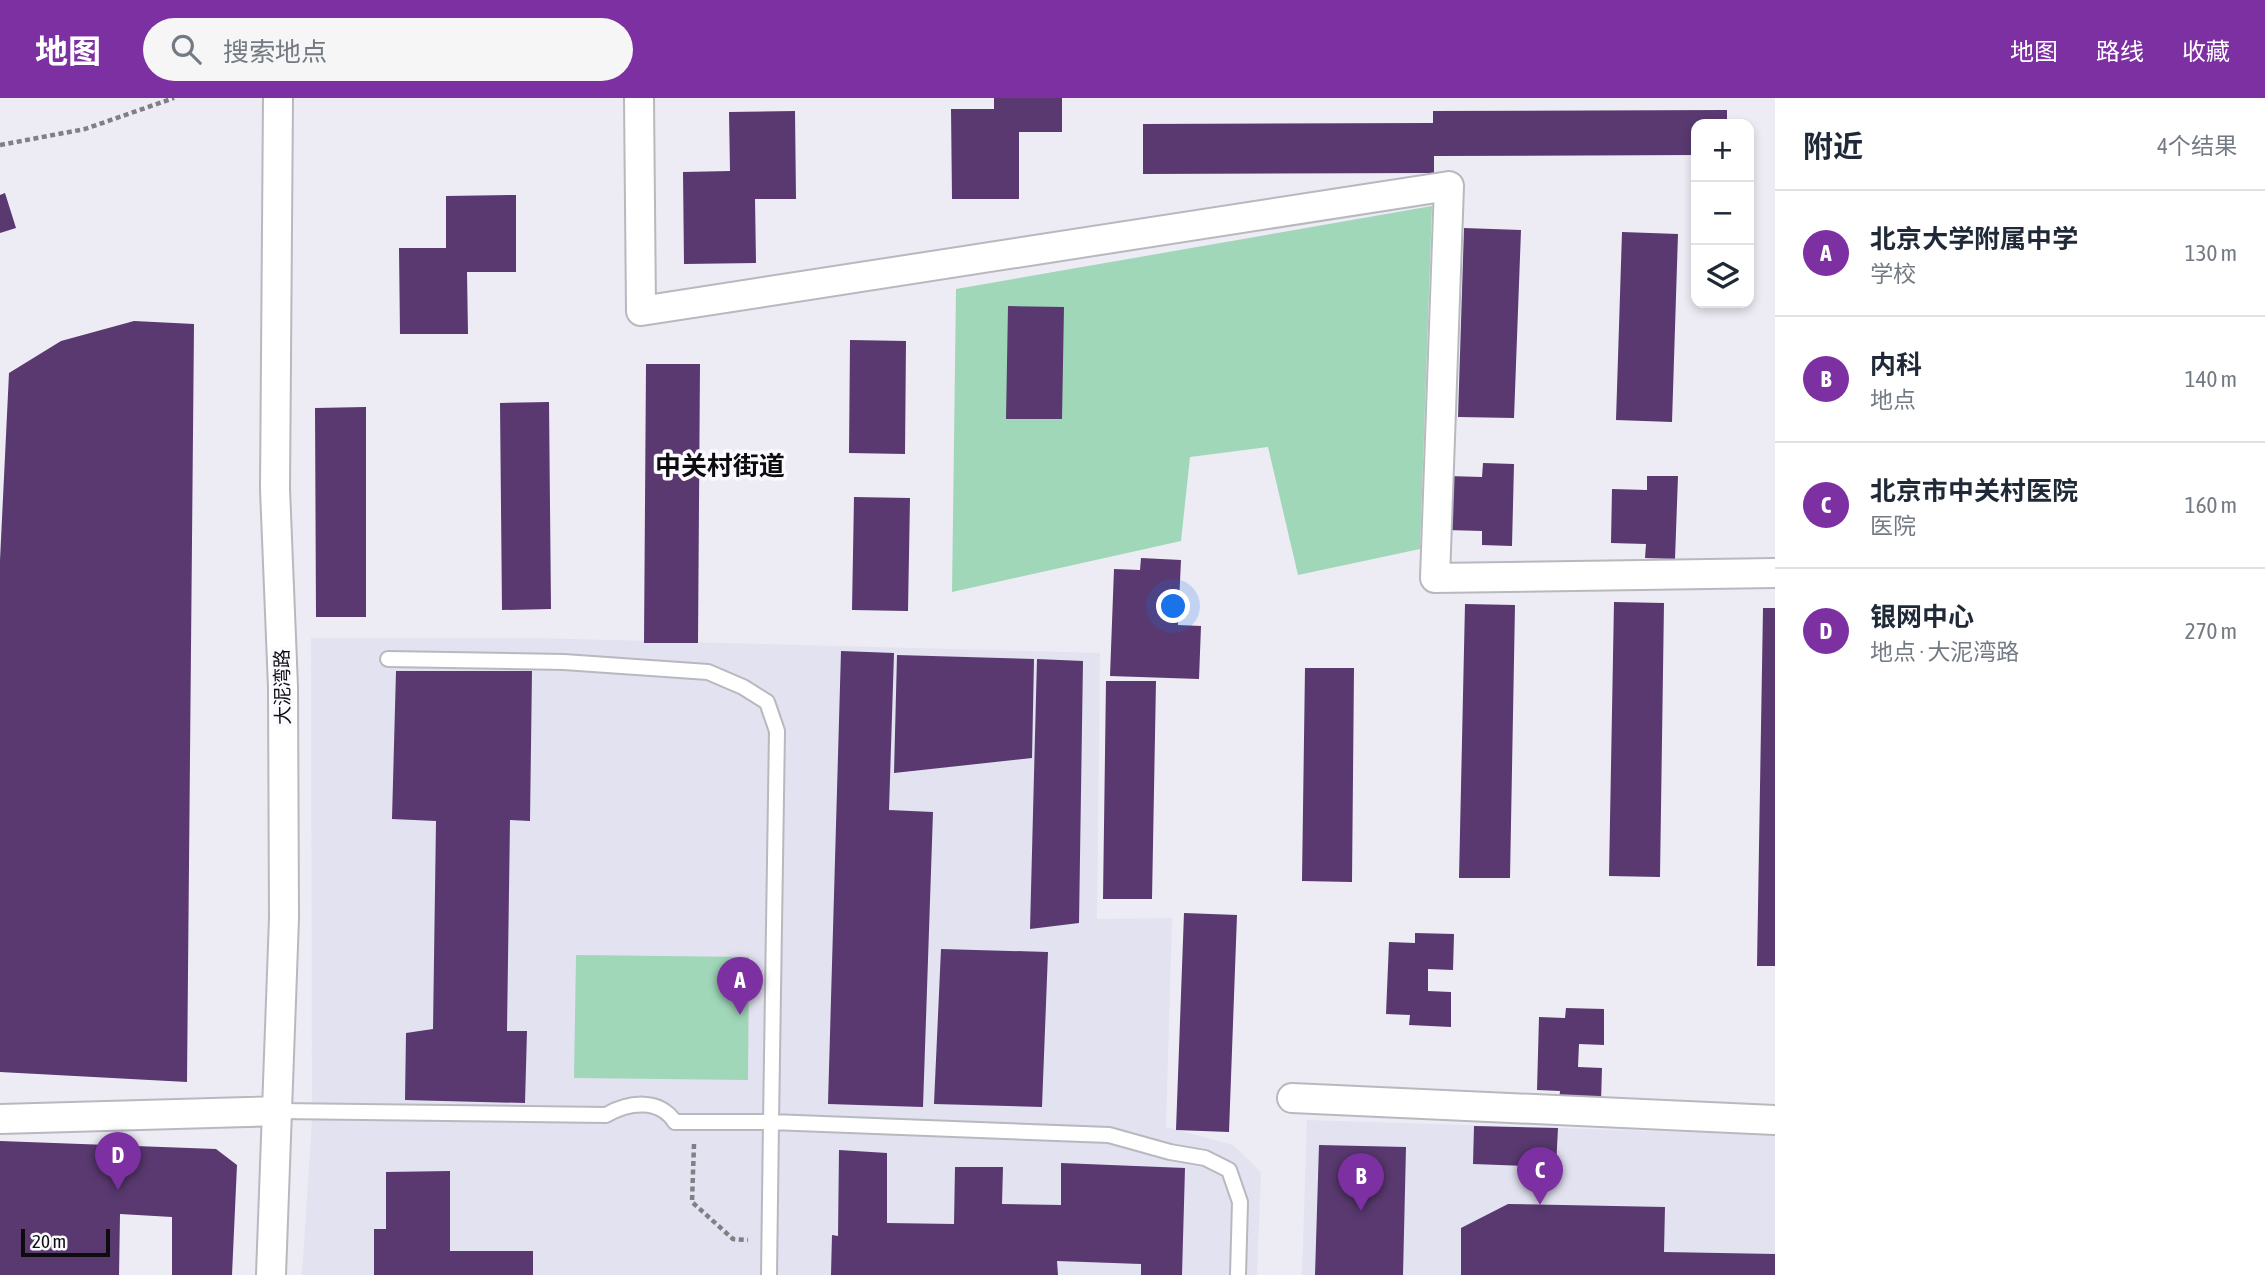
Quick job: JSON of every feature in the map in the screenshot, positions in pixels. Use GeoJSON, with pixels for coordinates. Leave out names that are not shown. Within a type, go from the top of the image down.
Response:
{"type":"FeatureCollection","features":[{"type":"Feature","properties":{"kind":"street","name":"大泥湾路"},"geometry":{"type":"LineString","coordinates":[[271,1275],[284,918],[284,687],[275,489],[278,98]]}},
{"type":"Feature","properties":{"kind":"street"},"geometry":{"type":"LineString","coordinates":[[639,98],[641,312],[1449,186],[1434,578],[1775,573]]}},
{"type":"Feature","properties":{"kind":"street"},"geometry":{"type":"LineString","coordinates":[[1292,1098],[1775,1120]]}},
{"type":"Feature","properties":{"kind":"street"},"geometry":{"type":"LineString","coordinates":[[0,1118],[278,1111]]}},
{"type":"Feature","properties":{"kind":"lane"},"geometry":{"type":"LineString","coordinates":[[388,659],[564,662],[709,672],[743,687],[767,702],[777,730],[769,1275]]}},
{"type":"Feature","properties":{"kind":"lane"},"geometry":{"type":"LineString","coordinates":[[278,1111],[606,1115],[623,1105],[648,1104],[667,1111],[674,1122],[771,1122],[1109,1135],[1170,1152],[1205,1158],[1229,1170],[1240,1202],[1238,1275]]}},
{"type":"Feature","properties":{"kind":"path"},"geometry":{"type":"LineString","coordinates":[[0,145],[85,129],[174,98]]}},
{"type":"Feature","properties":{"kind":"path"},"geometry":{"type":"LineString","coordinates":[[694,1122],[692,1202],[733,1239],[769,1241]]}},
{"type":"Feature","properties":{"kind":"shaded area"},"geometry":{"type":"Polygon","coordinates":[[[311,638],[535,638],[1100,653],[1097,919],[1172,918],[1166,1127],[1233,1145],[1261,1172],[1257,1275],[302,1275],[312,1120],[311,638]]]}},
{"type":"Feature","properties":{"kind":"shaded area"},"geometry":{"type":"Polygon","coordinates":[[[1307,1120],[1775,1135],[1775,1275],[1302,1275],[1307,1120]]]}},
{"type":"Feature","properties":{"kind":"green space"},"geometry":{"type":"Polygon","coordinates":[[[1432,206],[1420,549],[1298,575],[1268,447],[1190,457],[1181,541],[952,592],[956,289],[1432,206]]]}},
{"type":"Feature","properties":{"kind":"green space"},"geometry":{"type":"Polygon","coordinates":[[[576,955],[749,957],[748,1080],[574,1078],[576,955]]]}},
{"type":"Feature","properties":{"kind":"building"},"geometry":{"type":"Polygon","coordinates":[[[994,98],[1062,98],[1062,132],[1019,132],[1019,199],[952,199],[951,109],[994,109],[994,98]]]}},
{"type":"Feature","properties":{"kind":"building"},"geometry":{"type":"Polygon","coordinates":[[[1727,110],[1727,119],[1691,119],[1691,155],[1434,156],[1434,173],[1143,174],[1143,124],[1433,123],[1433,111],[1727,110]]]}},
{"type":"Feature","properties":{"kind":"building"},"geometry":{"type":"Polygon","coordinates":[[[795,111],[796,199],[755,199],[756,263],[684,264],[683,172],[730,171],[729,112],[795,111]]]}},
{"type":"Feature","properties":{"kind":"building"},"geometry":{"type":"Polygon","coordinates":[[[5,193],[16,228],[0,233],[0,195],[5,193]]]}},
{"type":"Feature","properties":{"kind":"building"},"geometry":{"type":"Polygon","coordinates":[[[516,195],[516,272],[467,272],[468,334],[400,334],[399,248],[446,248],[446,196],[516,195]]]}},
{"type":"Feature","properties":{"kind":"building"},"geometry":{"type":"Polygon","coordinates":[[[1464,228],[1521,230],[1514,418],[1458,417],[1464,228]]]}},
{"type":"Feature","properties":{"kind":"building"},"geometry":{"type":"Polygon","coordinates":[[[1622,232],[1678,234],[1672,422],[1616,420],[1622,232]]]}},
{"type":"Feature","properties":{"kind":"building"},"geometry":{"type":"Polygon","coordinates":[[[1008,306],[1064,307],[1062,419],[1006,419],[1008,306]]]}},
{"type":"Feature","properties":{"kind":"building"},"geometry":{"type":"Polygon","coordinates":[[[134,321],[194,324],[187,1082],[0,1072],[0,560],[9,373],[61,341],[134,321]]]}},
{"type":"Feature","properties":{"kind":"building"},"geometry":{"type":"Polygon","coordinates":[[[850,340],[906,341],[905,454],[849,453],[850,340]]]}},
{"type":"Feature","properties":{"kind":"building"},"geometry":{"type":"Polygon","coordinates":[[[646,364],[700,364],[698,643],[644,643],[646,364]]]}},
{"type":"Feature","properties":{"kind":"building"},"geometry":{"type":"Polygon","coordinates":[[[549,402],[551,609],[502,610],[500,403],[549,402]]]}},
{"type":"Feature","properties":{"kind":"building"},"geometry":{"type":"Polygon","coordinates":[[[366,407],[366,617],[316,617],[315,408],[366,407]]]}},
{"type":"Feature","properties":{"kind":"building"},"geometry":{"type":"Polygon","coordinates":[[[1483,463],[1514,464],[1512,546],[1482,545],[1482,531],[1447,530],[1448,476],[1482,477],[1483,463]]]}},
{"type":"Feature","properties":{"kind":"building"},"geometry":{"type":"Polygon","coordinates":[[[1647,476],[1678,476],[1675,559],[1645,558],[1646,544],[1611,543],[1612,489],[1647,490],[1647,476]]]}},
{"type":"Feature","properties":{"kind":"building"},"geometry":{"type":"Polygon","coordinates":[[[854,497],[910,498],[908,611],[852,610],[854,497]]]}},
{"type":"Feature","properties":{"kind":"building"},"geometry":{"type":"Polygon","coordinates":[[[1141,558],[1181,560],[1178,625],[1201,626],[1199,679],[1110,676],[1114,569],[1140,570],[1141,558]]]}},
{"type":"Feature","properties":{"kind":"building"},"geometry":{"type":"Polygon","coordinates":[[[1614,602],[1664,603],[1660,877],[1609,876],[1614,602]]]}},
{"type":"Feature","properties":{"kind":"building"},"geometry":{"type":"Polygon","coordinates":[[[1465,604],[1515,605],[1510,878],[1459,878],[1465,604]]]}},
{"type":"Feature","properties":{"kind":"building"},"geometry":{"type":"Polygon","coordinates":[[[1763,608],[1775,608],[1775,966],[1757,966],[1763,608]]]}},
{"type":"Feature","properties":{"kind":"building"},"geometry":{"type":"Polygon","coordinates":[[[841,651],[894,653],[889,810],[933,812],[923,1107],[828,1104],[841,651]]]}},
{"type":"Feature","properties":{"kind":"building"},"geometry":{"type":"Polygon","coordinates":[[[897,655],[1034,659],[1032,758],[894,773],[897,655]]]}},
{"type":"Feature","properties":{"kind":"building"},"geometry":{"type":"Polygon","coordinates":[[[1037,659],[1083,661],[1079,923],[1030,929],[1037,659]]]}},
{"type":"Feature","properties":{"kind":"building"},"geometry":{"type":"Polygon","coordinates":[[[1305,668],[1354,668],[1352,882],[1302,881],[1305,668]]]}},
{"type":"Feature","properties":{"kind":"building"},"geometry":{"type":"Polygon","coordinates":[[[396,671],[532,671],[530,821],[510,820],[507,1031],[527,1031],[525,1103],[405,1100],[406,1033],[433,1029],[436,821],[392,819],[396,671]]]}},
{"type":"Feature","properties":{"kind":"building"},"geometry":{"type":"Polygon","coordinates":[[[1106,681],[1156,681],[1152,899],[1103,899],[1106,681]]]}},
{"type":"Feature","properties":{"kind":"building"},"geometry":{"type":"Polygon","coordinates":[[[1184,913],[1237,915],[1229,1132],[1176,1130],[1184,913]]]}},
{"type":"Feature","properties":{"kind":"building"},"geometry":{"type":"Polygon","coordinates":[[[1415,933],[1454,934],[1453,970],[1428,969],[1428,991],[1451,992],[1451,1027],[1409,1025],[1410,1015],[1386,1014],[1389,942],[1415,943],[1415,933]]]}},
{"type":"Feature","properties":{"kind":"building"},"geometry":{"type":"Polygon","coordinates":[[[941,949],[1048,952],[1042,1107],[934,1104],[941,949]]]}},
{"type":"Feature","properties":{"kind":"building"},"geometry":{"type":"Polygon","coordinates":[[[1566,1008],[1604,1009],[1604,1045],[1579,1044],[1578,1067],[1602,1068],[1601,1102],[1559,1101],[1560,1091],[1537,1090],[1539,1017],[1565,1018],[1566,1008]]]}},
{"type":"Feature","properties":{"kind":"building"},"geometry":{"type":"Polygon","coordinates":[[[1474,1126],[1558,1128],[1556,1167],[1473,1164],[1474,1126]]]}},
{"type":"Feature","properties":{"kind":"building"},"geometry":{"type":"Polygon","coordinates":[[[0,1141],[216,1149],[237,1165],[232,1275],[172,1275],[172,1217],[120,1214],[119,1275],[0,1275],[0,1141]]]}},
{"type":"Feature","properties":{"kind":"building"},"geometry":{"type":"Polygon","coordinates":[[[1319,1145],[1406,1147],[1403,1275],[1315,1275],[1319,1145]]]}},
{"type":"Feature","properties":{"kind":"building"},"geometry":{"type":"Polygon","coordinates":[[[839,1150],[887,1153],[887,1223],[954,1224],[955,1167],[1003,1167],[1002,1204],[1061,1205],[1061,1163],[1185,1168],[1182,1275],[1141,1275],[1141,1264],[1057,1261],[1058,1275],[831,1275],[832,1235],[838,1236],[839,1150]]]}},
{"type":"Feature","properties":{"kind":"building"},"geometry":{"type":"Polygon","coordinates":[[[450,1171],[450,1251],[533,1251],[533,1275],[374,1275],[374,1229],[386,1229],[386,1172],[450,1171]]]}},
{"type":"Feature","properties":{"kind":"building"},"geometry":{"type":"Polygon","coordinates":[[[1508,1204],[1665,1207],[1664,1252],[1775,1254],[1775,1275],[1461,1275],[1461,1228],[1508,1204]]]}},
{"type":"Feature","properties":{"kind":"place","name":"北京大学附属中学"},"geometry":{"type":"Point","coordinates":[740,1015]}},
{"type":"Feature","properties":{"kind":"place","name":"银网中心"},"geometry":{"type":"Point","coordinates":[118,1190]}},
{"type":"Feature","properties":{"kind":"place","name":"北京市中关村医院"},"geometry":{"type":"Point","coordinates":[1540,1205]}},
{"type":"Feature","properties":{"kind":"place","name":"内科"},"geometry":{"type":"Point","coordinates":[1361,1211]}},
{"type":"Feature","properties":{"kind":"district","name":"中关村街道"},"geometry":{"type":"Point","coordinates":[720,466]}}]}
